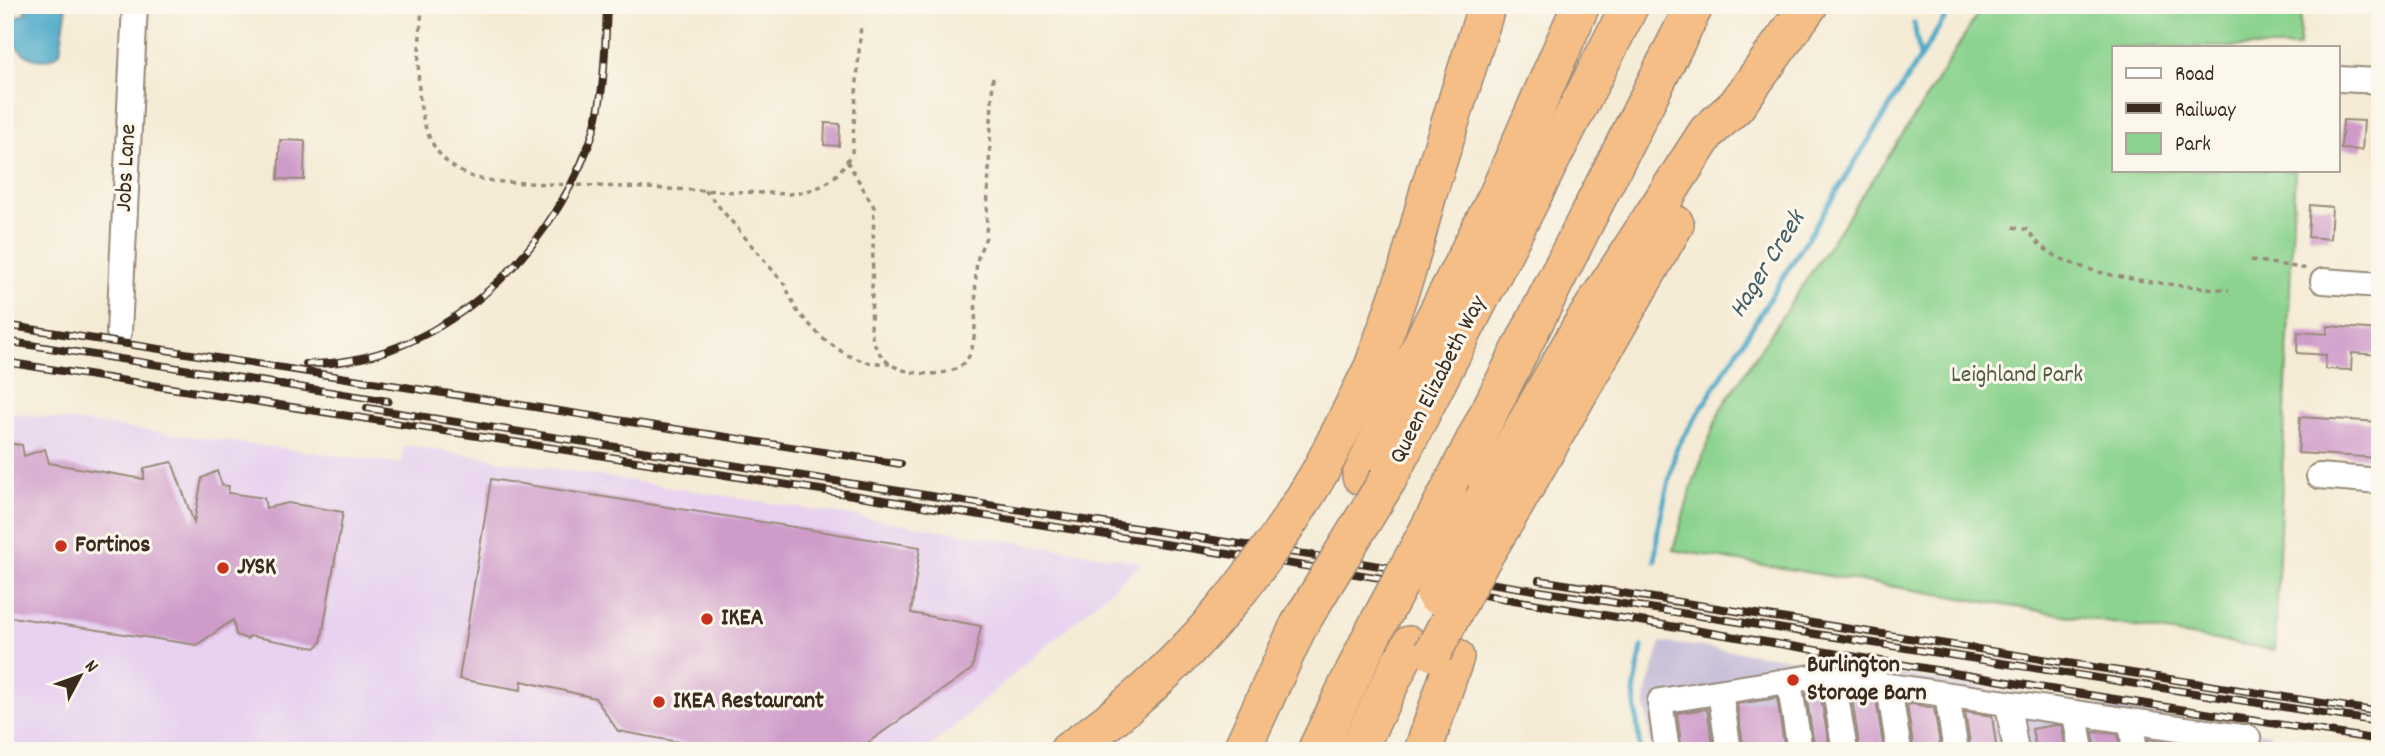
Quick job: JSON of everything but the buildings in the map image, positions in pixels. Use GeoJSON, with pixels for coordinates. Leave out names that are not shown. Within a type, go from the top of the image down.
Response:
{"type":"FeatureCollection","features":[{"type":"Feature","properties":{"kind":"highway"},"geometry":{"type":"LineString","coordinates":[[1068,751],[1139,695],[1193,645],[1256,570],[1289,525],[1321,470],[1373,368],[1407,271],[1429,190],[1487,5]]}},
{"type":"Feature","properties":{"kind":"highway"},"geometry":{"type":"LineString","coordinates":[[1375,477],[1427,333],[1498,194],[1581,5]]}},
{"type":"Feature","properties":{"kind":"highway","name":"Queen Elizabeth Way"},"geometry":{"type":"LineString","coordinates":[[1241,751],[1298,627],[1375,477],[1630,5]]}},
{"type":"Feature","properties":{"kind":"highway"},"geometry":{"type":"LineString","coordinates":[[1315,751],[1695,5]]}},
{"type":"Feature","properties":{"kind":"highway"},"geometry":{"type":"LineString","coordinates":[[1384,751],[1501,499],[1633,295],[1724,142],[1736,106],[1808,5]]}},
{"type":"Feature","properties":{"kind":"highway"},"geometry":{"type":"LineString","coordinates":[[1357,751],[1432,651],[1468,617],[1501,499]]}},
{"type":"Feature","properties":{"kind":"highway"},"geometry":{"type":"LineString","coordinates":[[1423,751],[1432,651]]}},
{"type":"Feature","properties":{"kind":"street","name":"Jobs Lane"},"geometry":{"type":"LineString","coordinates":[[119,332],[135,5]]}},
{"type":"Feature","properties":{"kind":"street"},"geometry":{"type":"LineString","coordinates":[[2340,79],[2380,81]]}},
{"type":"Feature","properties":{"kind":"street"},"geometry":{"type":"LineString","coordinates":[[2323,281],[2380,285]]}},
{"type":"Feature","properties":{"kind":"street"},"geometry":{"type":"LineString","coordinates":[[2319,476],[2380,481]]}},
{"type":"Feature","properties":{"kind":"street"},"geometry":{"type":"LineString","coordinates":[[1667,751],[1660,701],[1819,676],[2131,722],[2190,740],[2248,738],[2250,751]]}},
{"type":"Feature","properties":{"kind":"street"},"geometry":{"type":"LineString","coordinates":[[1833,678],[1845,751]]}},
{"type":"Feature","properties":{"kind":"street"},"geometry":{"type":"LineString","coordinates":[[1789,681],[1800,751]]}},
{"type":"Feature","properties":{"kind":"street"},"geometry":{"type":"LineString","coordinates":[[1889,687],[1899,751]]}},
{"type":"Feature","properties":{"kind":"street"},"geometry":{"type":"LineString","coordinates":[[1720,692],[1729,751]]}},
{"type":"Feature","properties":{"kind":"street"},"geometry":{"type":"LineString","coordinates":[[1947,695],[1956,751]]}},
{"type":"Feature","properties":{"kind":"street"},"geometry":{"type":"LineString","coordinates":[[2008,704],[2016,751]]}},
{"type":"Feature","properties":{"kind":"street"},"geometry":{"type":"LineString","coordinates":[[2075,713],[2081,751]]}},
{"type":"Feature","properties":{"kind":"street"},"geometry":{"type":"LineString","coordinates":[[2131,722],[2135,751]]}},
{"type":"Feature","properties":{"kind":"path"},"geometry":{"type":"LineString","coordinates":[[422,5],[421,118],[432,144],[450,164],[475,178],[503,182],[789,194],[809,192],[827,184],[842,170],[852,152],[861,24]]}},
{"type":"Feature","properties":{"kind":"path"},"geometry":{"type":"LineString","coordinates":[[847,161],[874,207],[871,332],[874,345],[881,356],[902,370],[945,374],[963,365],[972,348],[977,261],[986,237],[993,75]]}},
{"type":"Feature","properties":{"kind":"path"},"geometry":{"type":"LineString","coordinates":[[705,190],[785,285],[797,311],[822,338],[847,355],[865,362],[891,364]]}},
{"type":"Feature","properties":{"kind":"path"},"geometry":{"type":"LineString","coordinates":[[2013,227],[2029,230],[2034,242],[2059,257],[2117,278],[2229,290]]}},
{"type":"Feature","properties":{"kind":"path"},"geometry":{"type":"LineString","coordinates":[[2251,261],[2312,270],[2323,281]]}},
{"type":"Feature","properties":{"kind":"shaded area"},"geometry":{"type":"Polygon","coordinates":[[[5,412],[401,464],[404,445],[1143,562],[925,751],[5,751],[5,412]]]}},
{"type":"Feature","properties":{"kind":"shaded area","name":"Burlington Storage Barn"},"geometry":{"type":"Polygon","coordinates":[[[1661,642],[1827,663],[2270,734],[2271,751],[1651,751],[1645,698],[1661,642]]]}},
{"type":"Feature","properties":{"kind":"green space","name":"Leighland Park"},"geometry":{"type":"Polygon","coordinates":[[[1983,5],[2301,5],[2299,46],[2112,46],[2112,172],[2295,172],[2275,650],[1673,550],[1692,486],[1720,410],[1922,105],[1983,5]]]}},
{"type":"Feature","properties":{"kind":"water"},"geometry":{"type":"Polygon","coordinates":[[[22,5],[65,6],[60,52],[53,57],[36,59],[15,45],[10,28],[15,18],[26,13],[22,5]]]}},
{"type":"Feature","properties":{"kind":"waterway","name":"Hager Creek"},"geometry":{"type":"LineString","coordinates":[[1655,561],[1658,529],[1676,449],[1953,5]]}},
{"type":"Feature","properties":{"kind":"waterway"},"geometry":{"type":"LineString","coordinates":[[1914,23],[1920,57]]}},
{"type":"Feature","properties":{"kind":"waterway","name":"Hager Creek"},"geometry":{"type":"LineString","coordinates":[[1640,751],[1634,692],[1642,647]]}},
{"type":"Feature","properties":{"kind":"railway"},"geometry":{"type":"LineString","coordinates":[[306,364],[354,360],[399,346],[442,325],[481,297],[516,264],[546,226],[571,185],[590,142],[601,92],[607,5]]}},
{"type":"Feature","properties":{"kind":"railway"},"geometry":{"type":"LineString","coordinates":[[5,325],[901,464]]}},
{"type":"Feature","properties":{"kind":"railway"},"geometry":{"type":"LineString","coordinates":[[5,341],[388,401]]}},
{"type":"Feature","properties":{"kind":"railway"},"geometry":{"type":"LineString","coordinates":[[5,362],[1381,578],[2044,688],[2380,740]]}},
{"type":"Feature","properties":{"kind":"railway"},"geometry":{"type":"LineString","coordinates":[[367,408],[2380,722]]}},
{"type":"Feature","properties":{"kind":"railway"},"geometry":{"type":"LineString","coordinates":[[1539,580],[2380,712]]}},
{"type":"Feature","properties":{"kind":"place","name":"Fortinos"},"geometry":{"type":"Point","coordinates":[61,546]}},
{"type":"Feature","properties":{"kind":"place","name":"JYSK"},"geometry":{"type":"Point","coordinates":[223,568]}},
{"type":"Feature","properties":{"kind":"place","name":"IKEA"},"geometry":{"type":"Point","coordinates":[707,619]}},
{"type":"Feature","properties":{"kind":"place","name":"Burlington Storage Barn"},"geometry":{"type":"Point","coordinates":[1793,680]}},
{"type":"Feature","properties":{"kind":"place","name":"IKEA Restaurant"},"geometry":{"type":"Point","coordinates":[659,702]}}]}
